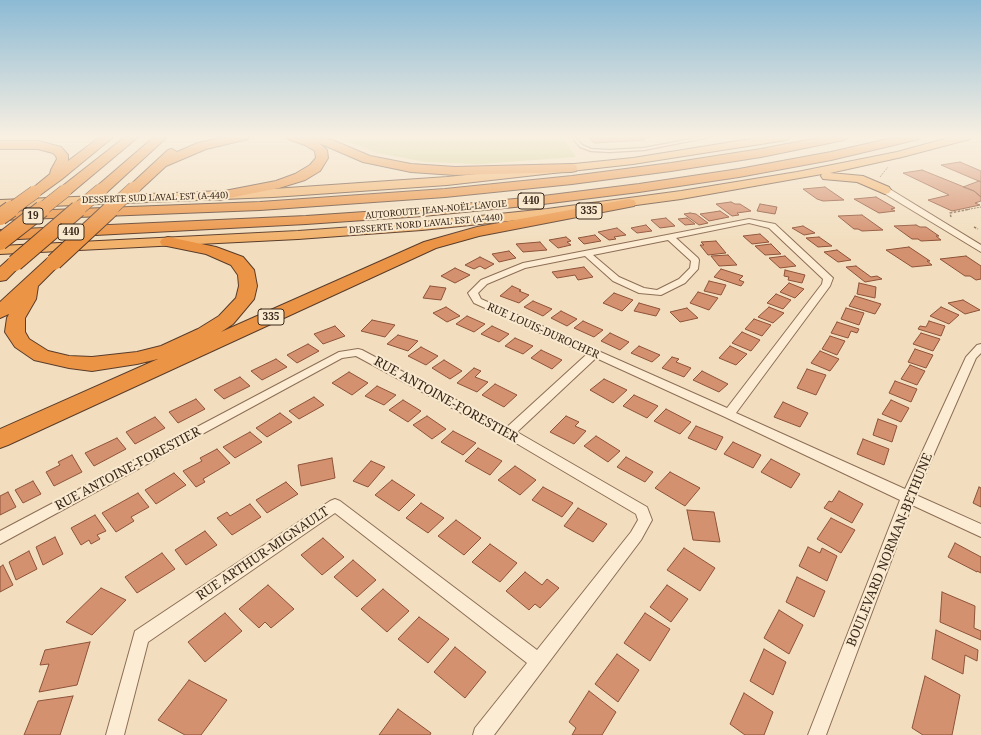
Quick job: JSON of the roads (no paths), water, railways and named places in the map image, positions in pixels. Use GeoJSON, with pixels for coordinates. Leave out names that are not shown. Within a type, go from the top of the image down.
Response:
{"type":"FeatureCollection","features":[{"type":"Feature","properties":{"kind":"highway"},"geometry":{"type":"LineString","coordinates":[[56,171],[57,176]]}},
{"type":"Feature","properties":{"kind":"highway"},"geometry":{"type":"LineString","coordinates":[[0,217],[63,171]]}},
{"type":"Feature","properties":{"kind":"highway","name":"19"},"geometry":{"type":"LineString","coordinates":[[0,242],[90,171]]}},
{"type":"Feature","properties":{"kind":"highway","name":"19"},"geometry":{"type":"LineString","coordinates":[[0,276],[123,171]]}},
{"type":"Feature","properties":{"kind":"highway"},"geometry":{"type":"LineString","coordinates":[[0,312],[152,171]]}},
{"type":"Feature","properties":{"kind":"highway"},"geometry":{"type":"LineString","coordinates":[[219,196],[279,184],[300,177],[310,171]]}},
{"type":"Feature","properties":{"kind":"highway","name":"DESSERTE SUD LAVAL EST (A-440)"},"geometry":{"type":"LineString","coordinates":[[0,204],[219,196],[388,186],[542,171]]}},
{"type":"Feature","properties":{"kind":"highway","name":"AUTOROUTE JEAN-NOËL-LAVOIE"},"geometry":{"type":"LineString","coordinates":[[0,217],[287,205],[485,189],[635,171]]}},
{"type":"Feature","properties":{"kind":"highway","name":"AUTOROUTE JEAN-NOËL-LAVOIE"},"geometry":{"type":"LineString","coordinates":[[0,235],[300,221],[436,210],[535,201],[656,186],[748,171]]}},
{"type":"Feature","properties":{"kind":"highway","name":"DESSERTE NORD LAVAL EST (A-440)"},"geometry":{"type":"LineString","coordinates":[[0,250],[168,242],[394,228],[629,203],[820,171]]}},
{"type":"Feature","properties":{"kind":"highway"},"geometry":{"type":"LineString","coordinates":[[797,176],[848,177],[864,181],[879,179],[885,171]]}},
{"type":"Feature","properties":{"kind":"highway","name":"335"},"geometry":{"type":"LineString","coordinates":[[0,439],[430,245],[472,233],[629,203]]}},
{"type":"Feature","properties":{"kind":"highway"},"geometry":{"type":"LineString","coordinates":[[30,284],[27,299],[16,318],[15,332],[22,343],[42,356],[69,362],[92,364],[137,358],[167,351],[205,334],[226,320],[242,302],[248,286],[245,270],[237,261],[210,250],[168,242]]}},
{"type":"Feature","properties":{"kind":"street"},"geometry":{"type":"LineString","coordinates":[[879,179],[981,249]]}},
{"type":"Feature","properties":{"kind":"street","name":"RUE LOUIS-DUROCHER"},"geometry":{"type":"LineString","coordinates":[[729,414],[827,284],[828,278],[772,226],[760,223],[738,222],[523,266],[484,282],[473,293],[477,301],[729,414],[981,531]]}},
{"type":"Feature","properties":{"kind":"street"},"geometry":{"type":"LineString","coordinates":[[586,253],[616,279],[642,291],[658,293],[682,281],[694,269],[695,260],[670,237]]}},
{"type":"Feature","properties":{"kind":"street","name":"BOULEVARD NORMAN-BETHUNE"},"geometry":{"type":"LineString","coordinates":[[817,735],[908,497],[971,357],[981,347]]}},
{"type":"Feature","properties":{"kind":"street","name":"RUE ANTOINE-FORESTIER"},"geometry":{"type":"LineString","coordinates":[[0,538],[339,355],[358,352],[368,356],[508,433],[642,511],[645,520],[636,536],[482,735]]}},
{"type":"Feature","properties":{"kind":"street"},"geometry":{"type":"LineString","coordinates":[[508,433],[594,354]]}},
{"type":"Feature","properties":{"kind":"street","name":"RUE ARTHUR-MIGNAULT"},"geometry":{"type":"LineString","coordinates":[[115,735],[141,637],[335,505],[539,662]]}}]}
